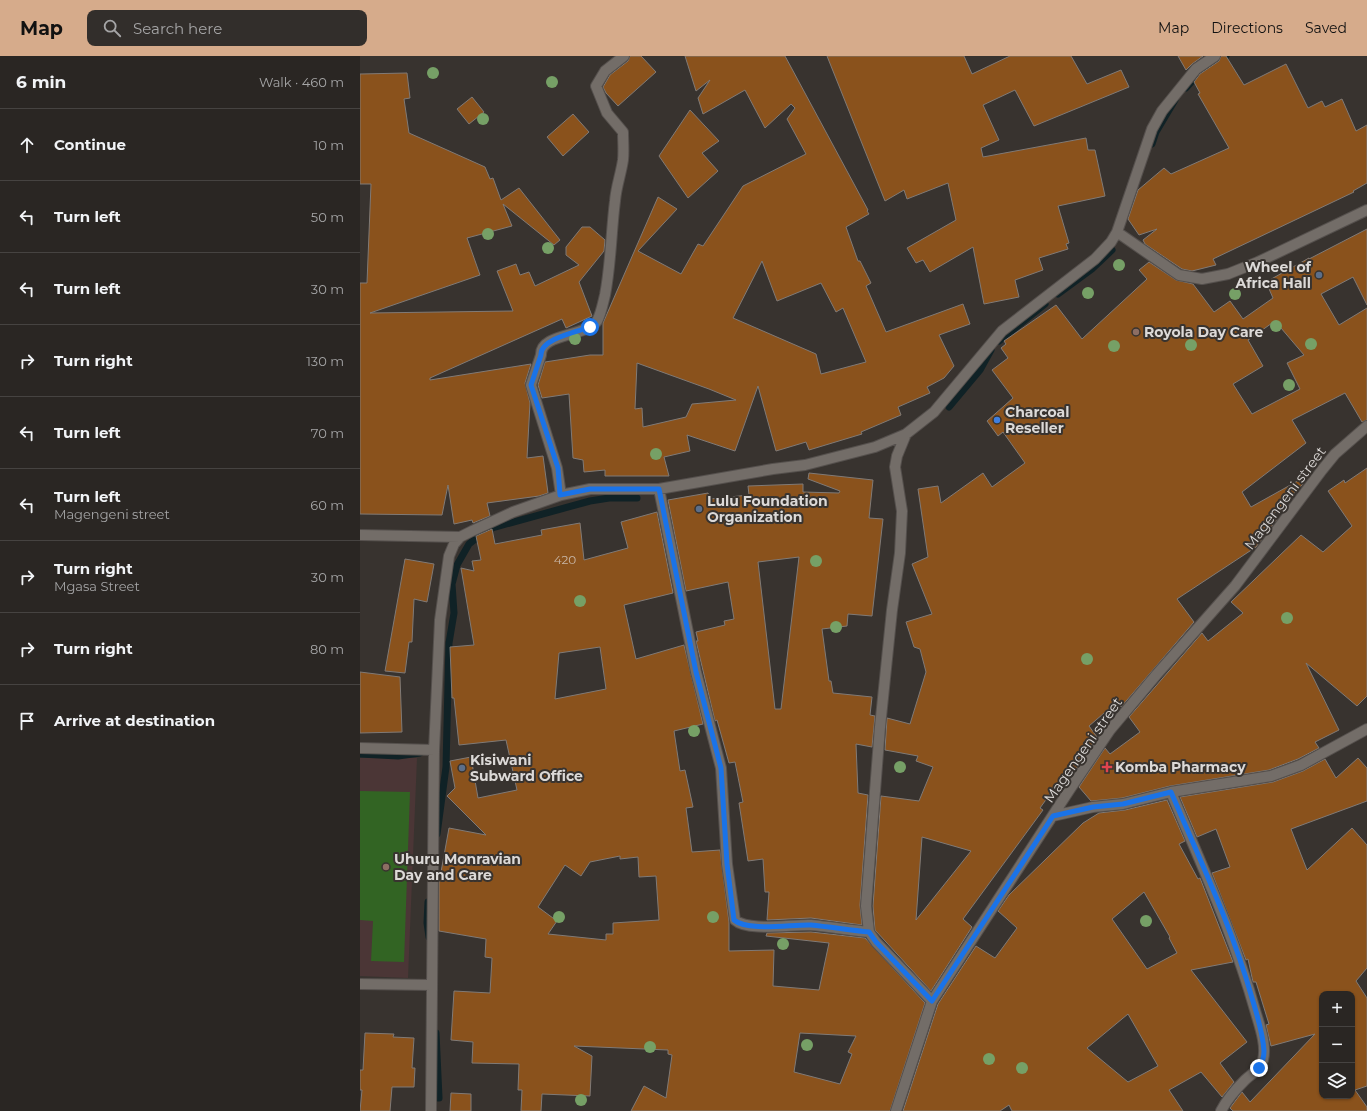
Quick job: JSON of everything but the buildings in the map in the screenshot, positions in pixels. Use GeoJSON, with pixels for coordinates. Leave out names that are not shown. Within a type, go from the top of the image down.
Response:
{"type":"FeatureCollection","features":[{"type":"Feature","properties":{"kind":"street"},"geometry":{"type":"LineString","coordinates":[[560,495],[558,468],[531,385],[541,351],[545,345],[550,340],[590,327],[597,321],[603,304],[610,267],[615,200],[623,158],[623,132],[607,113],[596,86],[605,71],[624,56]]}},
{"type":"Feature","properties":{"kind":"street"},"geometry":{"type":"LineString","coordinates":[[431,1111],[434,750],[440,620],[449,556],[454,544],[460,537],[513,512],[560,495],[590,489],[659,489],[773,468],[805,465],[875,447],[906,434],[934,412],[1002,331],[1095,259],[1111,242],[1116,232],[1152,128],[1162,111],[1196,68],[1215,56]]}},
{"type":"Feature","properties":{"kind":"street"},"geometry":{"type":"LineString","coordinates":[[1116,232],[1179,275],[1202,279],[1228,274],[1258,262],[1367,210]]}},
{"type":"Feature","properties":{"kind":"street","name":"Magengeni street"},"geometry":{"type":"LineString","coordinates":[[896,1111],[932,1001],[1110,730],[1157,674],[1235,586],[1335,454],[1367,426]]}},
{"type":"Feature","properties":{"kind":"street"},"geometry":{"type":"LineString","coordinates":[[906,434],[897,456],[895,467],[902,511],[900,553],[892,610],[865,894],[869,932],[876,942],[932,1001]]}},
{"type":"Feature","properties":{"kind":"street"},"geometry":{"type":"LineString","coordinates":[[659,489],[696,672],[721,768],[727,864],[734,920],[742,924],[765,927],[812,926],[869,932]]}},
{"type":"Feature","properties":{"kind":"street"},"geometry":{"type":"LineString","coordinates":[[360,536],[460,537]]}},
{"type":"Feature","properties":{"kind":"street"},"geometry":{"type":"LineString","coordinates":[[1053,816],[1093,807],[1123,804],[1171,792],[1271,776],[1300,765],[1367,729]]}},
{"type":"Feature","properties":{"kind":"street"},"geometry":{"type":"LineString","coordinates":[[360,748],[434,750]]}},
{"type":"Feature","properties":{"kind":"street"},"geometry":{"type":"LineString","coordinates":[[1171,792],[1218,902],[1246,977],[1259,1024],[1264,1051],[1263,1061],[1259,1068],[1233,1093],[1221,1111]]}},
{"type":"Feature","properties":{"kind":"street"},"geometry":{"type":"LineString","coordinates":[[360,984],[432,986]]}},
{"type":"Feature","properties":{"kind":"shaded area","name":"Uhuru Monravian Day and Care"},"geometry":{"type":"Polygon","coordinates":[[[360,758],[417,758],[408,978],[360,976],[360,758]]]}},
{"type":"Feature","properties":{"kind":"green space","name":"Uhuru Monravian Day and Care"},"geometry":{"type":"Polygon","coordinates":[[[360,791],[410,792],[404,962],[371,961],[373,921],[360,920],[360,791]]]}},
{"type":"Feature","properties":{"kind":"waterway"},"geometry":{"type":"LineString","coordinates":[[1186,88],[1202,70],[1226,56]]}},
{"type":"Feature","properties":{"kind":"waterway"},"geometry":{"type":"LineString","coordinates":[[1152,144],[1156,132],[1175,100]]}},
{"type":"Feature","properties":{"kind":"waterway"},"geometry":{"type":"LineString","coordinates":[[1058,294],[1092,269],[1112,250]]}},
{"type":"Feature","properties":{"kind":"waterway"},"geometry":{"type":"LineString","coordinates":[[999,341],[1045,304]]}},
{"type":"Feature","properties":{"kind":"waterway"},"geometry":{"type":"LineString","coordinates":[[949,407],[980,370],[991,350]]}},
{"type":"Feature","properties":{"kind":"waterway"},"geometry":{"type":"LineString","coordinates":[[437,834],[446,767],[449,643],[454,613],[452,584],[457,565],[469,544],[488,529],[590,501],[609,498],[637,498]]}},
{"type":"Feature","properties":{"kind":"waterway"},"geometry":{"type":"LineString","coordinates":[[360,754],[398,756],[420,753]]}},
{"type":"Feature","properties":{"kind":"waterway"},"geometry":{"type":"LineString","coordinates":[[428,902],[427,923],[429,937]]}},
{"type":"Feature","properties":{"kind":"waterway"},"geometry":{"type":"LineString","coordinates":[[436,1033],[439,1098]]}},
{"type":"Feature","properties":{"kind":"place","name":"Wheel of Africa Hall"},"geometry":{"type":"Point","coordinates":[1319,275]}},
{"type":"Feature","properties":{"kind":"place","name":"Royola Day Care"},"geometry":{"type":"Point","coordinates":[1136,332]}},
{"type":"Feature","properties":{"kind":"place","name":"Charcoal Reseller"},"geometry":{"type":"Point","coordinates":[997,420]}},
{"type":"Feature","properties":{"kind":"place","name":"Lulu Foundation Organization"},"geometry":{"type":"Point","coordinates":[699,509]}},
{"type":"Feature","properties":{"kind":"place","name":"Komba Pharmacy"},"geometry":{"type":"Point","coordinates":[1107,767]}},
{"type":"Feature","properties":{"kind":"place","name":"Kisiwani Subward Office"},"geometry":{"type":"Point","coordinates":[462,768]}},
{"type":"Feature","properties":{"kind":"place","name":"Uhuru Monravian Day and Care"},"geometry":{"type":"Point","coordinates":[386,867]}},
{"type":"Feature","properties":{"kind":"route"},"geometry":{"type":"LineString","coordinates":[[590,327],[550,340],[541,351],[531,385],[558,468],[560,495],[590,489],[659,489],[696,672],[721,768],[727,864],[734,920],[737,923],[765,927],[794,925],[869,932],[876,942],[932,1001],[1053,816],[1093,807],[1123,804],[1171,792],[1218,902],[1246,977],[1259,1024],[1264,1051],[1263,1061],[1259,1068]]}}]}
